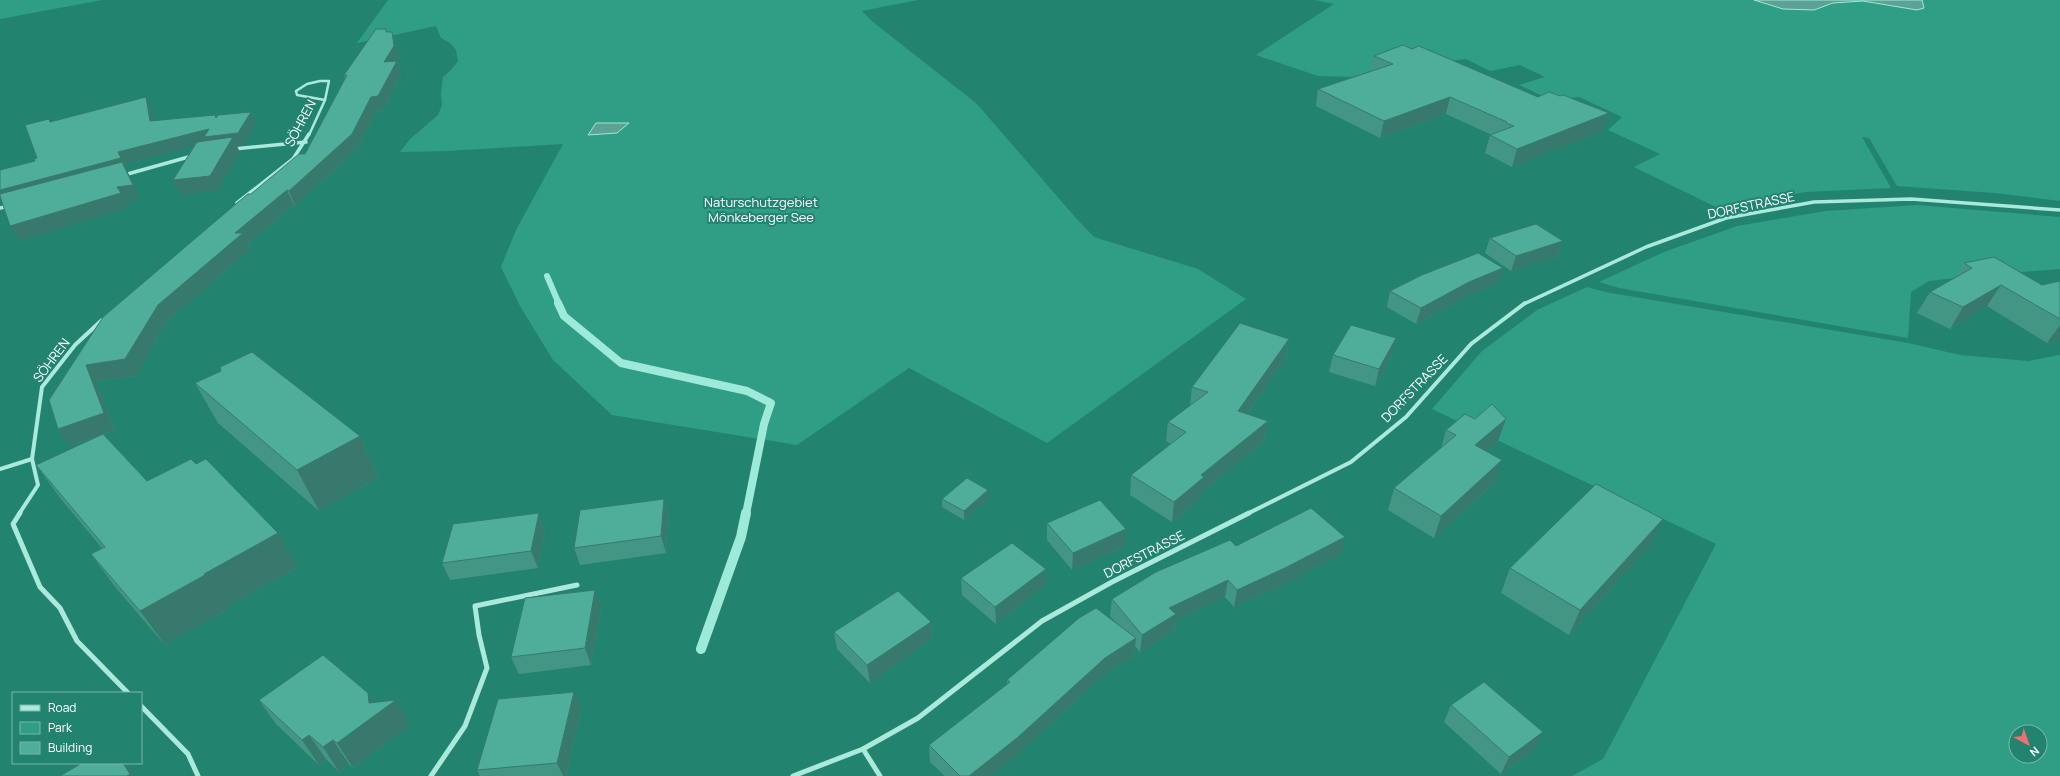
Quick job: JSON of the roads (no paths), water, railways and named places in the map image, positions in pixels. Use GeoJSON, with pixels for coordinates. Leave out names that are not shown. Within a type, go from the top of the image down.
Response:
{"type":"FeatureCollection","features":[{"type":"Feature","properties":{"kind":"street","name":"SÖHREN"},"geometry":{"type":"LineString","coordinates":[[234,206],[293,159],[306,142],[325,100],[329,82],[324,80],[311,83],[296,92],[297,95],[325,100]]}},
{"type":"Feature","properties":{"kind":"street"},"geometry":{"type":"LineString","coordinates":[[229,149],[306,142]]}},
{"type":"Feature","properties":{"kind":"street"},"geometry":{"type":"LineString","coordinates":[[118,176],[198,155]]}},
{"type":"Feature","properties":{"kind":"street","name":"DORFSTRASSE"},"geometry":{"type":"LineString","coordinates":[[793,776],[863,749],[918,718],[1042,621],[1112,582],[1351,462],[1406,416],[1471,344],[1525,303],[1646,247],[1726,218],[1814,202],[1911,199],[2060,210]]}},
{"type":"Feature","properties":{"kind":"street"},"geometry":{"type":"LineString","coordinates":[[0,208],[15,204]]}},
{"type":"Feature","properties":{"kind":"street","name":"SÖHREN"},"geometry":{"type":"LineString","coordinates":[[109,315],[75,345],[42,387],[32,459],[38,485],[13,524],[40,587],[60,608],[77,640],[127,692]]}},
{"type":"Feature","properties":{"kind":"street"},"geometry":{"type":"LineString","coordinates":[[0,469],[32,459]]}},
{"type":"Feature","properties":{"kind":"street"},"geometry":{"type":"LineString","coordinates":[[431,776],[465,726],[487,668],[479,635],[475,606],[577,585]]}},
{"type":"Feature","properties":{"kind":"street"},"geometry":{"type":"LineString","coordinates":[[142,707],[188,754],[198,776]]}},
{"type":"Feature","properties":{"kind":"street"},"geometry":{"type":"LineString","coordinates":[[863,749],[880,776]]}},
{"type":"Feature","properties":{"kind":"water"},"geometry":{"type":"Polygon","coordinates":[[[1754,0],[1922,0],[1924,8],[1917,10],[1863,1],[1833,3],[1814,10],[1783,9],[1754,0]]]}},
{"type":"Feature","properties":{"kind":"water"},"geometry":{"type":"Polygon","coordinates":[[[596,123],[629,123],[617,133],[588,135],[596,123]]]}},
{"type":"Feature","properties":{"kind":"waterway"},"geometry":{"type":"LineString","coordinates":[[547,276],[559,304]]}},
{"type":"Feature","properties":{"kind":"waterway"},"geometry":{"type":"LineString","coordinates":[[558,303],[564,316],[621,363],[747,391],[771,403],[764,424],[746,514]]}},
{"type":"Feature","properties":{"kind":"waterway"},"geometry":{"type":"LineString","coordinates":[[701,649],[741,537],[746,513]]}},
{"type":"Feature","properties":{"kind":"park label","name":"Naturschutzgebiet Mönkeberger See"},"geometry":{"type":"Point","coordinates":[761,210]}}]}
